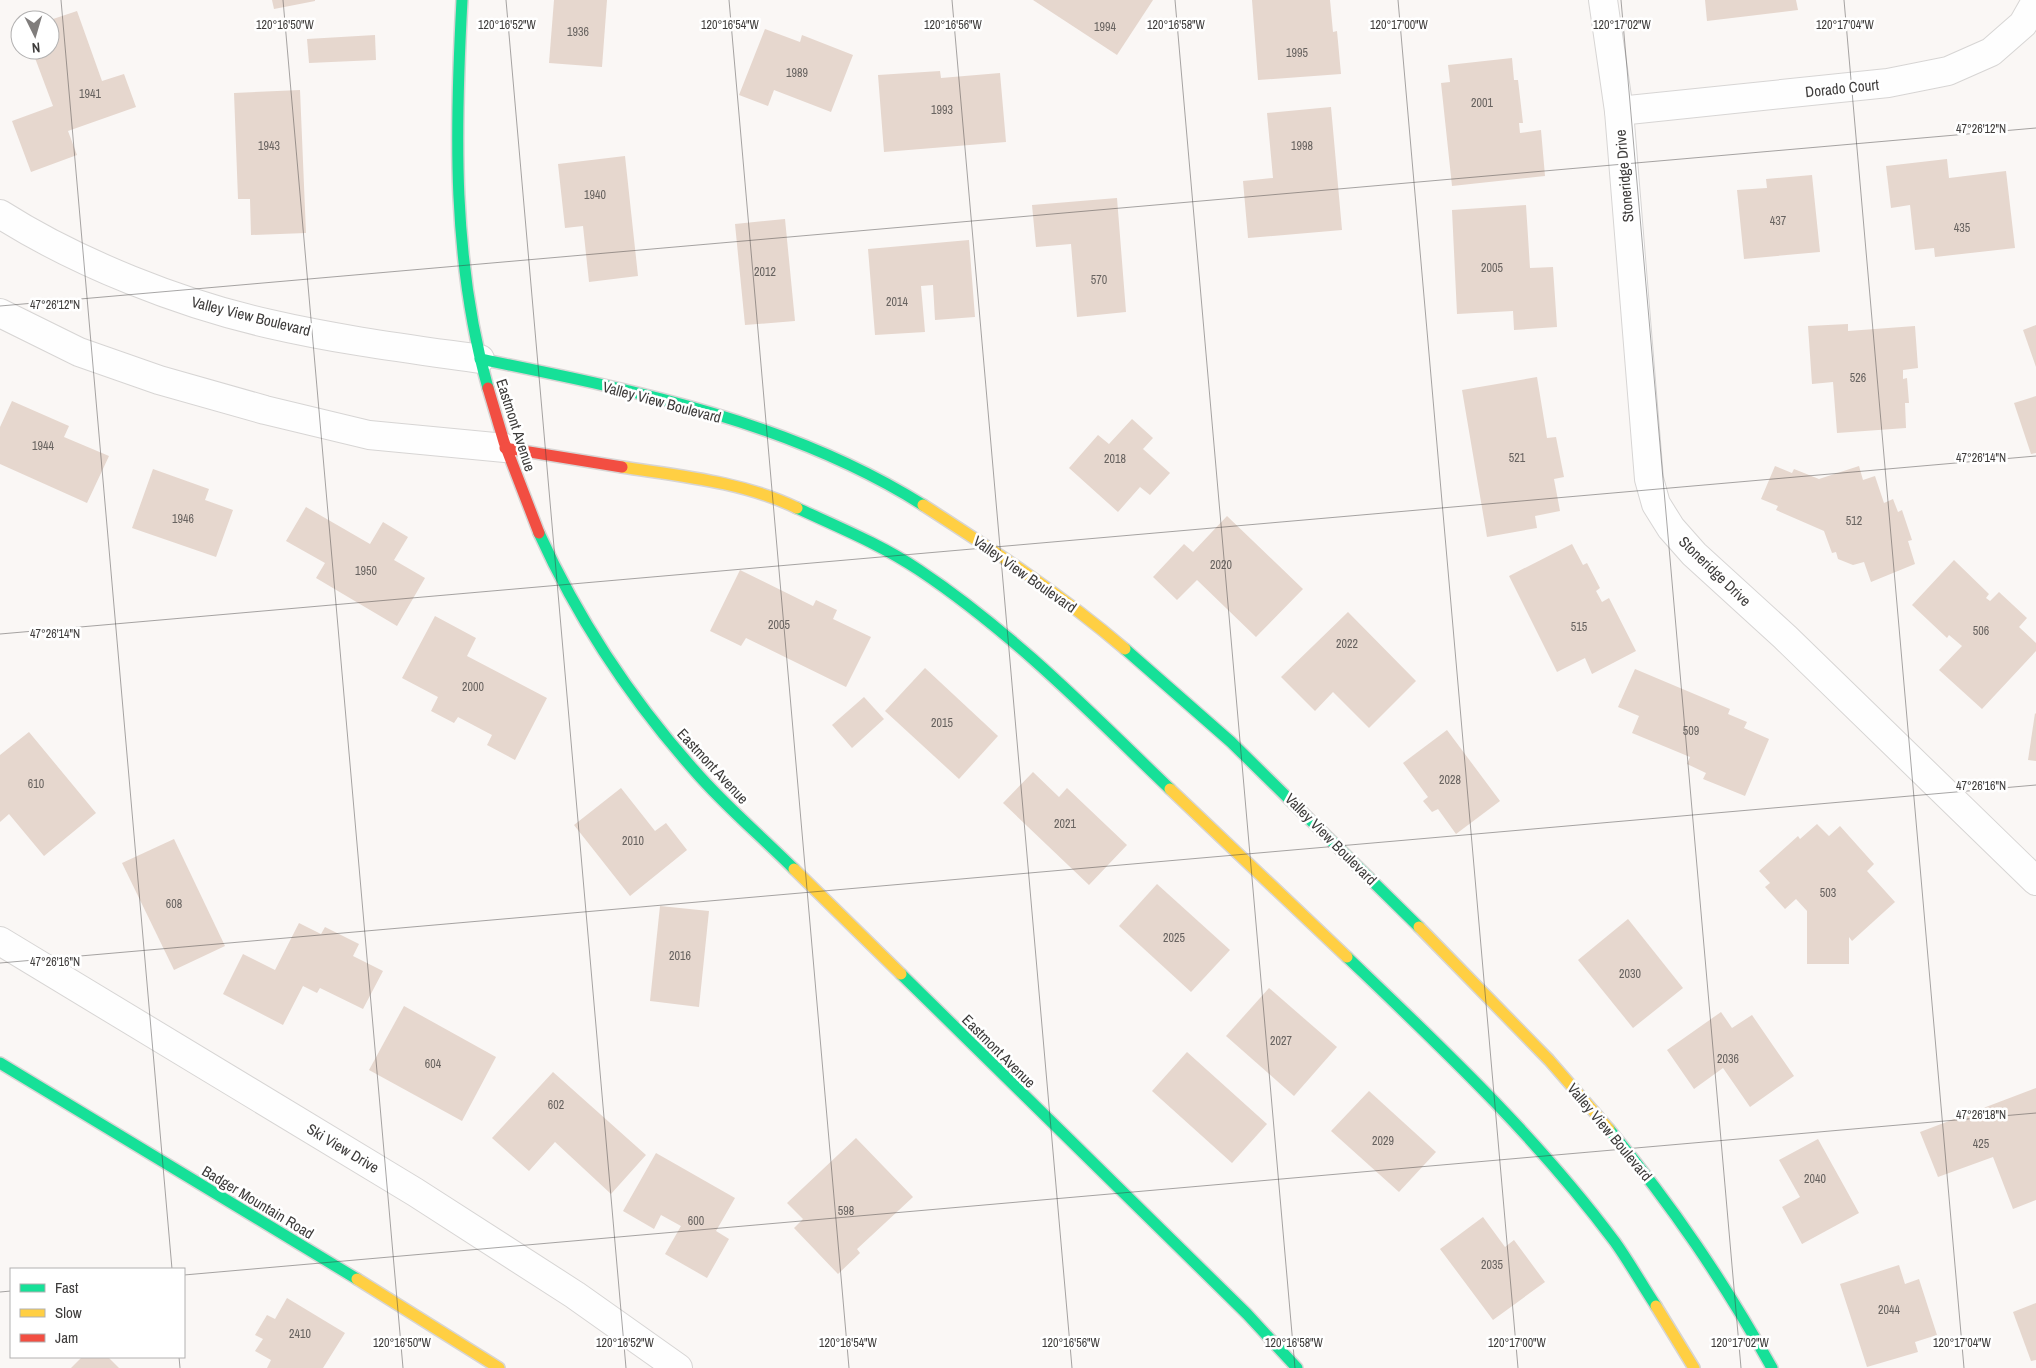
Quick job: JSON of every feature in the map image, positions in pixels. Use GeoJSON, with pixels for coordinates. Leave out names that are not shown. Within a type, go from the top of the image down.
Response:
{"type":"FeatureCollection","features":[{"type":"Feature","properties":{"kind":"street","name":"Eastmont Avenue"},"geometry":{"type":"LineString","coordinates":[[462,0],[457,182],[467,292],[480,359],[505,448],[530,515],[586,624],[624,682],[695,772],[1247,1314],[1297,1368]]}},
{"type":"Feature","properties":{"kind":"street","name":"Stoneridge Drive"},"geometry":{"type":"LineString","coordinates":[[1603,0],[1619,111],[1649,479],[1656,504],[1671,528],[1694,554],[1785,637],[2036,881]]}},
{"type":"Feature","properties":{"kind":"street","name":"Dorado Court"},"geometry":{"type":"LineString","coordinates":[[1619,111],[1888,83],[1948,71],[1992,52],[2023,24],[2036,1]]}},
{"type":"Feature","properties":{"kind":"street","name":"Valley View Boulevard"},"geometry":{"type":"LineString","coordinates":[[0,214],[25,230],[104,268],[184,299],[269,324],[365,342],[480,359],[678,403],[793,442],[885,483],[967,532],[1055,593],[1151,671],[1304,811],[1524,1032],[1602,1119],[1679,1216],[1736,1302],[1772,1368]]}},
{"type":"Feature","properties":{"kind":"street"},"geometry":{"type":"LineString","coordinates":[[0,313],[79,352],[159,380],[265,410],[369,435],[505,448],[706,480],[782,501],[854,535],[918,569],[985,619],[1050,673],[1466,1072],[1551,1163],[1616,1244],[1694,1368]]}},
{"type":"Feature","properties":{"kind":"street","name":"Ski View Drive"},"geometry":{"type":"LineString","coordinates":[[0,941],[415,1192],[575,1295],[678,1368]]}},
{"type":"Feature","properties":{"kind":"street","name":"Badger Mountain Road"},"geometry":{"type":"LineString","coordinates":[[0,1063],[410,1311],[499,1368]]}},
{"type":"Feature","properties":{"kind":"building"},"geometry":{"type":"Polygon","coordinates":[[[272,0],[315,0],[315,1],[274,9],[272,0]]]}},
{"type":"Feature","properties":{"kind":"building"},"geometry":{"type":"Polygon","coordinates":[[[554,0],[607,0],[602,67],[549,63],[554,0]]]}},
{"type":"Feature","properties":{"kind":"building"},"geometry":{"type":"Polygon","coordinates":[[[1033,0],[1153,0],[1117,55],[1033,0]]]}},
{"type":"Feature","properties":{"kind":"building"},"geometry":{"type":"Polygon","coordinates":[[[1252,0],[1330,0],[1333,32],[1337,31],[1341,74],[1258,80],[1252,0]]]}},
{"type":"Feature","properties":{"kind":"building"},"geometry":{"type":"Polygon","coordinates":[[[1705,0],[1796,0],[1798,10],[1707,21],[1705,0]]]}},
{"type":"Feature","properties":{"kind":"building"},"geometry":{"type":"Polygon","coordinates":[[[77,11],[102,81],[124,74],[136,107],[68,131],[77,155],[31,172],[12,121],[53,106],[36,60],[60,60],[60,17],[77,11]]]}},
{"type":"Feature","properties":{"kind":"building"},"geometry":{"type":"Polygon","coordinates":[[[765,29],[800,42],[802,35],[853,55],[831,112],[774,90],[768,106],[739,95],[765,29]]]}},
{"type":"Feature","properties":{"kind":"building"},"geometry":{"type":"Polygon","coordinates":[[[375,35],[376,60],[309,63],[307,39],[375,35]]]}},
{"type":"Feature","properties":{"kind":"building"},"geometry":{"type":"Polygon","coordinates":[[[1512,58],[1514,80],[1518,80],[1523,123],[1519,123],[1520,133],[1541,130],[1545,176],[1452,186],[1441,83],[1450,82],[1448,65],[1512,58]]]}},
{"type":"Feature","properties":{"kind":"building"},"geometry":{"type":"Polygon","coordinates":[[[940,71],[941,78],[1000,73],[1006,142],[884,152],[878,75],[940,71]]]}},
{"type":"Feature","properties":{"kind":"building"},"geometry":{"type":"Polygon","coordinates":[[[300,90],[306,233],[251,235],[250,199],[238,199],[234,93],[300,90]]]}},
{"type":"Feature","properties":{"kind":"building"},"geometry":{"type":"Polygon","coordinates":[[[1331,107],[1342,230],[1248,238],[1243,181],[1273,178],[1267,113],[1331,107]]]}},
{"type":"Feature","properties":{"kind":"building"},"geometry":{"type":"Polygon","coordinates":[[[625,156],[638,276],[589,282],[583,226],[565,228],[558,164],[625,156]]]}},
{"type":"Feature","properties":{"kind":"building"},"geometry":{"type":"Polygon","coordinates":[[[1947,159],[1949,178],[2006,171],[2015,248],[1935,257],[1934,248],[1915,250],[1910,205],[1891,208],[1886,166],[1947,159]]]}},
{"type":"Feature","properties":{"kind":"building"},"geometry":{"type":"Polygon","coordinates":[[[1812,175],[1820,252],[1744,259],[1737,190],[1767,188],[1766,179],[1812,175]]]}},
{"type":"Feature","properties":{"kind":"building"},"geometry":{"type":"Polygon","coordinates":[[[1117,198],[1126,312],[1077,317],[1071,244],[1036,247],[1032,205],[1117,198]]]}},
{"type":"Feature","properties":{"kind":"building"},"geometry":{"type":"Polygon","coordinates":[[[1526,205],[1530,268],[1553,267],[1557,327],[1514,330],[1513,311],[1457,314],[1452,210],[1526,205]]]}},
{"type":"Feature","properties":{"kind":"building"},"geometry":{"type":"Polygon","coordinates":[[[785,219],[795,321],[745,325],[735,224],[785,219]]]}},
{"type":"Feature","properties":{"kind":"building"},"geometry":{"type":"Polygon","coordinates":[[[969,240],[975,317],[935,320],[933,285],[921,286],[925,332],[875,335],[868,249],[969,240]]]}},
{"type":"Feature","properties":{"kind":"building"},"geometry":{"type":"Polygon","coordinates":[[[1848,324],[1848,331],[1915,326],[1918,368],[1903,370],[1903,379],[1907,378],[1909,403],[1905,403],[1906,428],[1837,433],[1833,382],[1812,384],[1808,326],[1848,324]]]}},
{"type":"Feature","properties":{"kind":"building"},"geometry":{"type":"Polygon","coordinates":[[[2036,325],[2036,367],[2023,330],[2036,325]]]}},
{"type":"Feature","properties":{"kind":"building"},"geometry":{"type":"Polygon","coordinates":[[[1537,377],[1547,438],[1556,437],[1564,477],[1554,479],[1560,511],[1535,516],[1537,528],[1487,537],[1462,390],[1537,377]]]}},
{"type":"Feature","properties":{"kind":"building"},"geometry":{"type":"Polygon","coordinates":[[[2036,396],[2036,453],[2031,454],[2014,403],[2036,396]]]}},
{"type":"Feature","properties":{"kind":"building"},"geometry":{"type":"Polygon","coordinates":[[[12,401],[69,426],[64,437],[109,456],[87,503],[0,464],[0,427],[12,401]]]}},
{"type":"Feature","properties":{"kind":"building"},"geometry":{"type":"Polygon","coordinates":[[[1132,419],[1153,438],[1143,449],[1170,473],[1150,495],[1140,487],[1118,512],[1069,468],[1098,435],[1109,444],[1132,419]]]}},
{"type":"Feature","properties":{"kind":"building"},"geometry":{"type":"Polygon","coordinates":[[[1775,466],[1792,473],[1794,469],[1819,479],[1859,466],[1863,480],[1875,476],[1884,503],[1893,499],[1898,512],[1902,510],[1912,540],[1908,541],[1915,564],[1871,582],[1864,562],[1853,565],[1838,559],[1836,552],[1832,553],[1824,531],[1776,510],[1778,506],[1761,499],[1775,466]]]}},
{"type":"Feature","properties":{"kind":"building"},"geometry":{"type":"Polygon","coordinates":[[[153,469],[209,489],[205,500],[233,510],[216,557],[132,528],[153,469]]]}},
{"type":"Feature","properties":{"kind":"building"},"geometry":{"type":"Polygon","coordinates":[[[306,507],[370,544],[383,522],[408,537],[394,560],[425,578],[397,626],[316,578],[325,563],[286,541],[306,507]]]}},
{"type":"Feature","properties":{"kind":"building"},"geometry":{"type":"Polygon","coordinates":[[[1227,516],[1303,589],[1256,637],[1197,580],[1177,600],[1153,577],[1184,544],[1193,552],[1227,516]]]}},
{"type":"Feature","properties":{"kind":"building"},"geometry":{"type":"Polygon","coordinates":[[[1572,544],[1583,565],[1587,563],[1600,588],[1596,591],[1602,602],[1609,598],[1636,651],[1592,674],[1585,658],[1557,672],[1509,576],[1572,544]]]}},
{"type":"Feature","properties":{"kind":"building"},"geometry":{"type":"Polygon","coordinates":[[[1954,560],[1989,594],[1986,598],[1990,601],[1999,592],[2027,618],[2019,627],[2036,643],[2036,651],[1982,709],[1939,670],[1962,646],[1949,635],[1947,638],[1912,605],[1954,560]]]}},
{"type":"Feature","properties":{"kind":"building"},"geometry":{"type":"Polygon","coordinates":[[[740,570],[813,606],[816,600],[837,610],[833,619],[871,637],[846,687],[746,638],[741,646],[710,631],[740,570]]]}},
{"type":"Feature","properties":{"kind":"building"},"geometry":{"type":"Polygon","coordinates":[[[1348,612],[1416,681],[1369,728],[1333,692],[1315,711],[1281,677],[1348,612]]]}},
{"type":"Feature","properties":{"kind":"building"},"geometry":{"type":"Polygon","coordinates":[[[435,616],[476,638],[467,656],[547,698],[515,760],[487,745],[492,735],[458,717],[454,723],[431,711],[438,697],[402,678],[435,616]]]}},
{"type":"Feature","properties":{"kind":"building"},"geometry":{"type":"Polygon","coordinates":[[[925,668],[998,736],[959,779],[885,711],[925,668]]]}},
{"type":"Feature","properties":{"kind":"building"},"geometry":{"type":"Polygon","coordinates":[[[1635,669],[1730,709],[1728,714],[1747,722],[1744,728],[1769,739],[1745,796],[1703,779],[1706,773],[1687,764],[1690,757],[1632,733],[1639,716],[1618,707],[1635,669]]]}},
{"type":"Feature","properties":{"kind":"building"},"geometry":{"type":"Polygon","coordinates":[[[864,697],[884,719],[852,748],[832,725],[864,697]]]}},
{"type":"Feature","properties":{"kind":"building"},"geometry":{"type":"Polygon","coordinates":[[[2036,714],[2036,761],[2028,760],[2036,714]]]}},
{"type":"Feature","properties":{"kind":"building"},"geometry":{"type":"Polygon","coordinates":[[[1447,730],[1500,801],[1456,834],[1438,809],[1432,812],[1423,801],[1428,797],[1403,763],[1447,730]]]}},
{"type":"Feature","properties":{"kind":"building"},"geometry":{"type":"Polygon","coordinates":[[[29,732],[96,813],[44,856],[9,814],[0,822],[0,755],[29,732]]]}},
{"type":"Feature","properties":{"kind":"building"},"geometry":{"type":"Polygon","coordinates":[[[1033,772],[1059,797],[1067,788],[1127,845],[1089,885],[1003,803],[1033,772]]]}},
{"type":"Feature","properties":{"kind":"building"},"geometry":{"type":"Polygon","coordinates":[[[621,788],[655,831],[666,823],[687,850],[630,896],[574,825],[621,788]]]}},
{"type":"Feature","properties":{"kind":"building"},"geometry":{"type":"Polygon","coordinates":[[[1817,824],[1829,836],[1840,826],[1874,864],[1867,871],[1895,902],[1852,941],[1849,937],[1849,964],[1807,964],[1807,911],[1796,899],[1785,909],[1765,887],[1770,883],[1759,871],[1798,836],[1800,839],[1817,824]]]}},
{"type":"Feature","properties":{"kind":"building"},"geometry":{"type":"Polygon","coordinates":[[[174,839],[225,946],[174,970],[122,863],[174,839]]]}},
{"type":"Feature","properties":{"kind":"building"},"geometry":{"type":"Polygon","coordinates":[[[1157,884],[1230,950],[1191,992],[1119,926],[1157,884]]]}},
{"type":"Feature","properties":{"kind":"building"},"geometry":{"type":"Polygon","coordinates":[[[660,906],[709,911],[699,1007],[650,1001],[660,906]]]}},
{"type":"Feature","properties":{"kind":"building"},"geometry":{"type":"Polygon","coordinates":[[[1628,919],[1683,988],[1633,1028],[1578,960],[1628,919]]]}},
{"type":"Feature","properties":{"kind":"building"},"geometry":{"type":"Polygon","coordinates":[[[299,923],[321,934],[325,927],[359,944],[353,956],[383,971],[363,1009],[320,988],[317,993],[303,986],[283,1025],[223,994],[243,954],[275,970],[299,923]]]}},
{"type":"Feature","properties":{"kind":"building"},"geometry":{"type":"Polygon","coordinates":[[[1269,988],[1337,1047],[1294,1096],[1226,1036],[1269,988]]]}},
{"type":"Feature","properties":{"kind":"building"},"geometry":{"type":"Polygon","coordinates":[[[404,1006],[496,1057],[462,1121],[369,1070],[404,1006]]]}},
{"type":"Feature","properties":{"kind":"building"},"geometry":{"type":"Polygon","coordinates":[[[1721,1012],[1732,1028],[1752,1015],[1794,1076],[1750,1107],[1723,1068],[1694,1089],[1667,1050],[1721,1012]]]}},
{"type":"Feature","properties":{"kind":"building"},"geometry":{"type":"Polygon","coordinates":[[[1187,1052],[1267,1124],[1232,1163],[1152,1091],[1187,1052]]]}},
{"type":"Feature","properties":{"kind":"building"},"geometry":{"type":"Polygon","coordinates":[[[553,1072],[646,1155],[611,1194],[555,1142],[529,1171],[492,1138],[553,1072]]]}},
{"type":"Feature","properties":{"kind":"building"},"geometry":{"type":"Polygon","coordinates":[[[2036,1088],[2036,1200],[2013,1209],[1993,1157],[1938,1177],[1920,1132],[2036,1088]]]}},
{"type":"Feature","properties":{"kind":"building"},"geometry":{"type":"Polygon","coordinates":[[[1369,1091],[1436,1152],[1399,1192],[1331,1131],[1369,1091]]]}},
{"type":"Feature","properties":{"kind":"building"},"geometry":{"type":"Polygon","coordinates":[[[856,1138],[913,1197],[857,1249],[860,1253],[838,1274],[794,1228],[803,1219],[787,1203],[856,1138]]]}},
{"type":"Feature","properties":{"kind":"building"},"geometry":{"type":"Polygon","coordinates":[[[1818,1139],[1859,1213],[1802,1244],[1782,1207],[1800,1197],[1779,1160],[1818,1139]]]}},
{"type":"Feature","properties":{"kind":"building"},"geometry":{"type":"Polygon","coordinates":[[[656,1153],[735,1198],[716,1231],[729,1239],[707,1278],[665,1254],[681,1226],[661,1215],[654,1229],[623,1211],[656,1153]]]}},
{"type":"Feature","properties":{"kind":"building"},"geometry":{"type":"Polygon","coordinates":[[[1483,1217],[1505,1247],[1514,1240],[1545,1282],[1493,1320],[1440,1249],[1483,1217]]]}},
{"type":"Feature","properties":{"kind":"building"},"geometry":{"type":"Polygon","coordinates":[[[1899,1265],[1905,1284],[1919,1279],[1937,1335],[1915,1342],[1918,1352],[1867,1367],[1840,1284],[1899,1265]]]}},
{"type":"Feature","properties":{"kind":"building"},"geometry":{"type":"Polygon","coordinates":[[[287,1298],[345,1333],[323,1368],[267,1368],[271,1360],[255,1351],[263,1339],[255,1335],[267,1315],[275,1319],[287,1298]]]}},
{"type":"Feature","properties":{"kind":"building"},"geometry":{"type":"Polygon","coordinates":[[[2036,1303],[2036,1360],[2031,1361],[2013,1312],[2036,1303]]]}},
{"type":"Feature","properties":{"kind":"building"},"geometry":{"type":"Polygon","coordinates":[[[81,1358],[109,1358],[119,1368],[71,1368],[81,1358]]]}},
{"type":"Feature","properties":{"kind":"traffic: fast"},"geometry":{"type":"LineString","coordinates":[[462,0],[458,98],[459,195],[462,244],[476,340],[488,388]]}},
{"type":"Feature","properties":{"kind":"traffic: fast"},"geometry":{"type":"LineString","coordinates":[[480,359],[652,397],[709,412],[764,430],[819,451],[872,476],[923,505]]}},
{"type":"Feature","properties":{"kind":"traffic: fast"},"geometry":{"type":"LineString","coordinates":[[797,508],[890,552],[953,594],[1018,646],[1080,702],[1170,789]]}},
{"type":"Feature","properties":{"kind":"traffic: fast"},"geometry":{"type":"LineString","coordinates":[[539,533],[554,565],[589,627],[649,715],[706,783],[794,869]]}},
{"type":"Feature","properties":{"kind":"traffic: fast"},"geometry":{"type":"LineString","coordinates":[[1125,649],[1231,742],[1419,927]]}},
{"type":"Feature","properties":{"kind":"traffic: fast"},"geometry":{"type":"LineString","coordinates":[[1347,957],[1418,1025],[1521,1129],[1585,1203],[1615,1242],[1656,1306]]}},
{"type":"Feature","properties":{"kind":"traffic: fast"},"geometry":{"type":"LineString","coordinates":[[901,974],[1247,1314],[1297,1368]]}},
{"type":"Feature","properties":{"kind":"traffic: fast"},"geometry":{"type":"LineString","coordinates":[[0,1063],[357,1279]]}},
{"type":"Feature","properties":{"kind":"traffic: fast"},"geometry":{"type":"LineString","coordinates":[[1609,1129],[1655,1187],[1716,1274],[1772,1368]]}},
{"type":"Feature","properties":{"kind":"traffic: slow"},"geometry":{"type":"LineString","coordinates":[[622,467],[734,486],[777,499],[797,508]]}},
{"type":"Feature","properties":{"kind":"traffic: slow"},"geometry":{"type":"LineString","coordinates":[[923,505],[1052,592],[1125,649]]}},
{"type":"Feature","properties":{"kind":"traffic: slow"},"geometry":{"type":"LineString","coordinates":[[1170,789],[1347,957]]}},
{"type":"Feature","properties":{"kind":"traffic: slow"},"geometry":{"type":"LineString","coordinates":[[794,869],[901,974]]}},
{"type":"Feature","properties":{"kind":"traffic: slow"},"geometry":{"type":"LineString","coordinates":[[1419,927],[1549,1060],[1609,1129]]}},
{"type":"Feature","properties":{"kind":"traffic: slow"},"geometry":{"type":"LineString","coordinates":[[357,1279],[499,1368]]}},
{"type":"Feature","properties":{"kind":"traffic: slow"},"geometry":{"type":"LineString","coordinates":[[1656,1306],[1694,1368]]}},
{"type":"Feature","properties":{"kind":"traffic: jam"},"geometry":{"type":"LineString","coordinates":[[488,388],[504,442],[539,533]]}},
{"type":"Feature","properties":{"kind":"traffic: jam"},"geometry":{"type":"LineString","coordinates":[[505,448],[622,467]]}}]}
